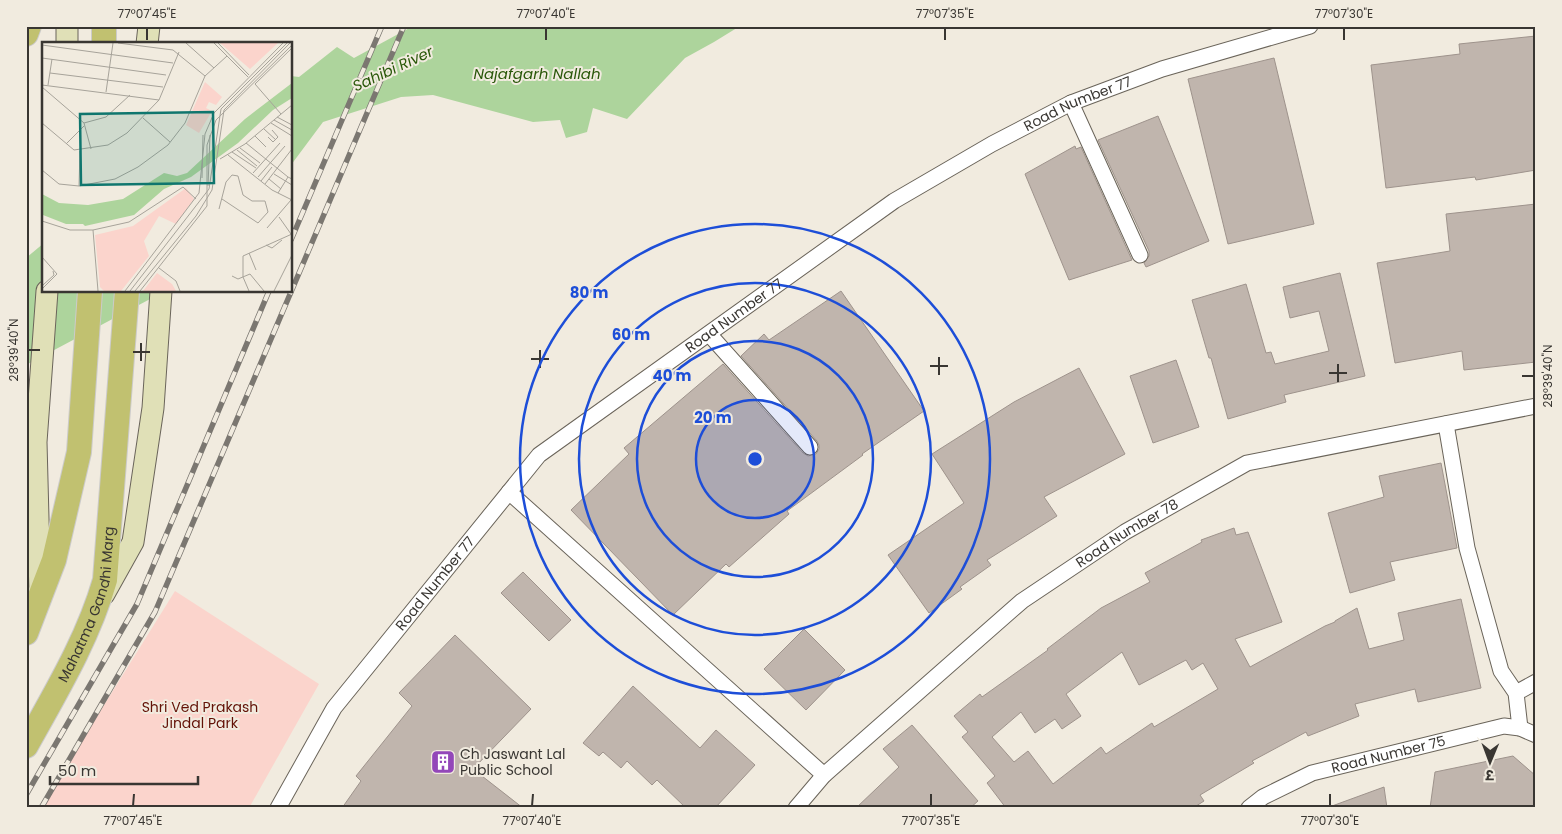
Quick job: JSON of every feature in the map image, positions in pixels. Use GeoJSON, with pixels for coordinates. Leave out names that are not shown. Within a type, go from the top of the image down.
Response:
{"type":"FeatureCollection","features":[{"type":"Feature","properties":{"kind":"main road"},"geometry":{"type":"LineString","coordinates":[[26,34],[29,26]]}},
{"type":"Feature","properties":{"kind":"main road"},"geometry":{"type":"LineString","coordinates":[[67,26],[67,42]]}},
{"type":"Feature","properties":{"kind":"main road"},"geometry":{"type":"LineString","coordinates":[[104,26],[104,42]]}},
{"type":"Feature","properties":{"kind":"main road"},"geometry":{"type":"LineString","coordinates":[[147,42],[149,26]]}},
{"type":"Feature","properties":{"kind":"main road"},"geometry":{"type":"LineString","coordinates":[[40,598],[36,442],[47,292]]}},
{"type":"Feature","properties":{"kind":"main road"},"geometry":{"type":"LineString","coordinates":[[26,633],[54,560],[79,452],[90,292]]}},
{"type":"Feature","properties":{"kind":"main road","name":"Mahatma Gandhi Marg"},"geometry":{"type":"LineString","coordinates":[[26,746],[72,661],[97,605],[105,580],[127,292]]}},
{"type":"Feature","properties":{"kind":"main road"},"geometry":{"type":"LineString","coordinates":[[97,605],[133,542],[153,408],[161,292]]}},
{"type":"Feature","properties":{"kind":"street","name":"Road Number 77"},"geometry":{"type":"LineString","coordinates":[[278,808],[334,708],[539,455],[894,201],[992,144],[1071,103],[1162,69],[1310,26]]}},
{"type":"Feature","properties":{"kind":"street"},"geometry":{"type":"LineString","coordinates":[[1071,103],[1140,255]]}},
{"type":"Feature","properties":{"kind":"street"},"geometry":{"type":"LineString","coordinates":[[709,334],[810,447]]}},
{"type":"Feature","properties":{"kind":"street","name":"Road Number 78"},"geometry":{"type":"LineString","coordinates":[[796,808],[824,775],[1022,601],[1125,532],[1248,463],[1536,406]]}},
{"type":"Feature","properties":{"kind":"street"},"geometry":{"type":"LineString","coordinates":[[1446,424],[1468,548],[1501,671],[1516,693],[1520,728]]}},
{"type":"Feature","properties":{"kind":"street"},"geometry":{"type":"LineString","coordinates":[[509,492],[824,775]]}},
{"type":"Feature","properties":{"kind":"street"},"geometry":{"type":"LineString","coordinates":[[1516,693],[1536,682]]}},
{"type":"Feature","properties":{"kind":"street","name":"Road Number 75"},"geometry":{"type":"LineString","coordinates":[[1249,808],[1264,797],[1312,773],[1504,726],[1520,728],[1536,735]]}},
{"type":"Feature","properties":{"kind":"green space","name":"Shri Ved Prakash Jindal Park"},"geometry":{"type":"Polygon","coordinates":[[[175,591],[319,684],[249,808],[40,808],[175,591]]]}},
{"type":"Feature","properties":{"kind":"water","name":"Najafgarh Nallah"},"geometry":{"type":"Polygon","coordinates":[[[413,26],[740,26],[685,58],[627,119],[593,108],[587,132],[566,138],[560,120],[533,122],[433,95],[401,97],[323,122],[292,164],[292,76],[299,77],[337,47],[354,58],[413,26]]]}},
{"type":"Feature","properties":{"kind":"water"},"geometry":{"type":"Polygon","coordinates":[[[42,245],[42,292],[159,292],[152,298],[26,365],[26,258],[42,245]]]}},
{"type":"Feature","properties":{"kind":"building"},"geometry":{"type":"Polygon","coordinates":[[[1536,36],[1536,170],[1476,180],[1475,177],[1386,188],[1371,65],[1460,54],[1459,44],[1536,36]]]}},
{"type":"Feature","properties":{"kind":"building"},"geometry":{"type":"Polygon","coordinates":[[[1274,58],[1314,224],[1228,244],[1188,79],[1274,58]]]}},
{"type":"Feature","properties":{"kind":"building"},"geometry":{"type":"Polygon","coordinates":[[[1158,116],[1209,241],[1146,267],[1144,263],[1149,256],[1149,251],[1098,140],[1158,116]]]}},
{"type":"Feature","properties":{"kind":"building"},"geometry":{"type":"Polygon","coordinates":[[[1075,146],[1076,149],[1081,147],[1132,260],[1069,280],[1025,174],[1075,146]]]}},
{"type":"Feature","properties":{"kind":"building"},"geometry":{"type":"Polygon","coordinates":[[[1536,204],[1536,362],[1464,370],[1462,351],[1395,363],[1377,263],[1450,251],[1446,214],[1536,204]]]}},
{"type":"Feature","properties":{"kind":"building"},"geometry":{"type":"Polygon","coordinates":[[[1340,273],[1365,376],[1284,395],[1286,402],[1228,419],[1192,300],[1246,284],[1266,353],[1271,352],[1275,364],[1329,351],[1319,311],[1290,318],[1283,287],[1340,273]]]}},
{"type":"Feature","properties":{"kind":"building"},"geometry":{"type":"Polygon","coordinates":[[[841,291],[924,411],[862,454],[787,511],[789,514],[729,567],[726,564],[673,615],[571,510],[629,454],[624,448],[723,364],[803,453],[808,456],[816,454],[819,449],[817,441],[741,356],[764,334],[769,340],[841,291]]]}},
{"type":"Feature","properties":{"kind":"building"},"geometry":{"type":"Polygon","coordinates":[[[1176,360],[1199,427],[1153,443],[1130,376],[1176,360]]]}},
{"type":"Feature","properties":{"kind":"building"},"geometry":{"type":"Polygon","coordinates":[[[1079,368],[1125,454],[1044,497],[1057,516],[987,560],[991,565],[960,587],[962,589],[929,613],[888,555],[964,503],[932,454],[1014,402],[1079,368]]]}},
{"type":"Feature","properties":{"kind":"building"},"geometry":{"type":"Polygon","coordinates":[[[1441,463],[1457,548],[1390,562],[1395,580],[1350,593],[1328,513],[1384,497],[1379,476],[1441,463]]]}},
{"type":"Feature","properties":{"kind":"building"},"geometry":{"type":"Polygon","coordinates":[[[1234,528],[1236,535],[1248,532],[1282,622],[1235,639],[1250,667],[1335,622],[1357,608],[1369,649],[1404,640],[1398,613],[1461,599],[1481,688],[1418,702],[1415,689],[1355,704],[1359,716],[1308,736],[1306,732],[1252,761],[1254,763],[1200,795],[1204,801],[1193,808],[1006,808],[987,783],[995,776],[962,737],[968,732],[954,716],[980,694],[982,697],[1048,650],[1101,608],[1150,582],[1145,573],[1202,542],[1201,540],[1234,528]],[[1122,652],[1066,694],[1081,716],[1062,729],[1055,719],[1035,733],[1021,712],[992,737],[1014,762],[1028,751],[1053,784],[1101,747],[1106,754],[1152,723],[1154,727],[1218,689],[1203,663],[1192,670],[1186,660],[1139,685],[1122,652]]]}},
{"type":"Feature","properties":{"kind":"building"},"geometry":{"type":"Polygon","coordinates":[[[523,572],[571,620],[549,641],[501,593],[523,572]]]}},
{"type":"Feature","properties":{"kind":"building"},"geometry":{"type":"Polygon","coordinates":[[[804,629],[845,670],[806,710],[764,669],[804,629]]]}},
{"type":"Feature","properties":{"kind":"building"},"geometry":{"type":"Polygon","coordinates":[[[455,635],[531,709],[473,769],[523,808],[342,808],[361,781],[356,776],[412,706],[399,693],[455,635]]]}},
{"type":"Feature","properties":{"kind":"building"},"geometry":{"type":"Polygon","coordinates":[[[633,686],[700,748],[716,730],[755,765],[715,808],[686,808],[657,780],[652,785],[627,761],[621,768],[603,752],[599,756],[583,743],[633,686]]]}},
{"type":"Feature","properties":{"kind":"building"},"geometry":{"type":"Polygon","coordinates":[[[912,725],[978,801],[970,808],[856,808],[899,767],[883,749],[912,725]]]}},
{"type":"Feature","properties":{"kind":"building"},"geometry":{"type":"Polygon","coordinates":[[[1513,756],[1536,776],[1536,808],[1430,808],[1435,772],[1513,756]]]}},
{"type":"Feature","properties":{"kind":"building"},"geometry":{"type":"Polygon","coordinates":[[[1384,787],[1387,808],[1333,808],[1332,806],[1384,787]]]}},
{"type":"Feature","properties":{"kind":"railway"},"geometry":{"type":"LineString","coordinates":[[292,238],[382,26]]}},
{"type":"Feature","properties":{"kind":"railway"},"geometry":{"type":"LineString","coordinates":[[292,290],[404,26]]}},
{"type":"Feature","properties":{"kind":"railway"},"geometry":{"type":"LineString","coordinates":[[26,795],[137,604],[269,292]]}},
{"type":"Feature","properties":{"kind":"railway"},"geometry":{"type":"LineString","coordinates":[[41,808],[155,612],[291,292]]}},
{"type":"Feature","properties":{"kind":"place","name":"Ch Jaswant Lal Public School"},"geometry":{"type":"Point","coordinates":[443,762]}},
{"type":"Feature","properties":{"kind":"water label","name":"Sahibi River"},"geometry":{"type":"Point","coordinates":[393,69]}}]}
